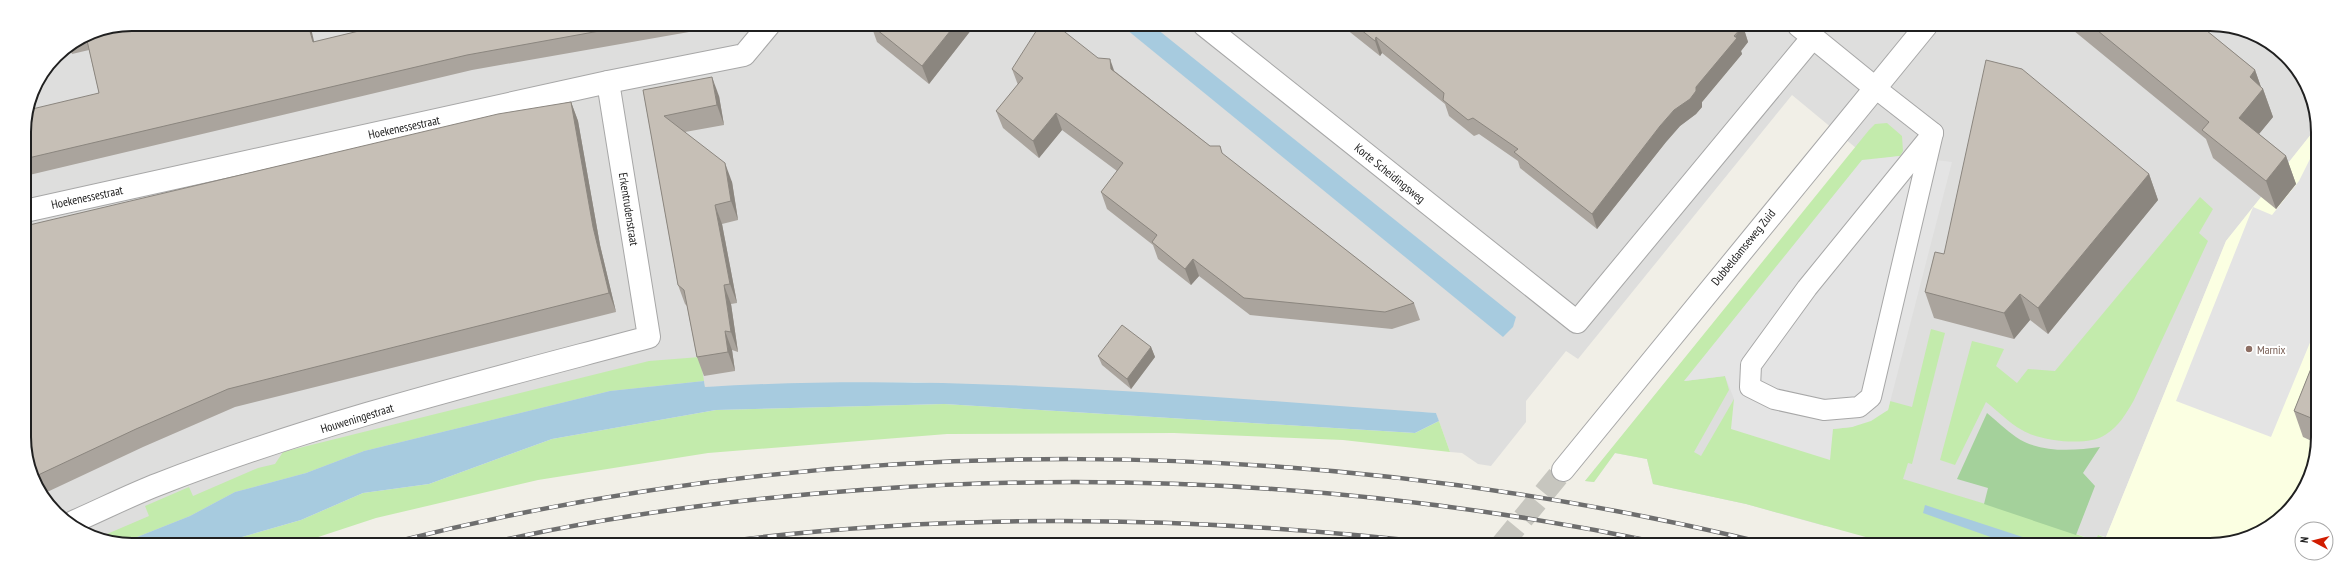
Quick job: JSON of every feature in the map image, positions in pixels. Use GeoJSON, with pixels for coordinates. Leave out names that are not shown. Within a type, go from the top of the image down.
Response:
{"type":"FeatureCollection","features":[{"type":"Feature","properties":{"kind":"street","name":"Hoekenessestraat"},"geometry":{"type":"LineString","coordinates":[[31,210],[608,82],[744,55],[764,31]]}},
{"type":"Feature","properties":{"kind":"street","name":"Korte Scheidingsweg"},"geometry":{"type":"LineString","coordinates":[[1212,31],[1577,322],[1806,31]]}},
{"type":"Feature","properties":{"kind":"street"},"geometry":{"type":"LineString","coordinates":[[1806,31],[1874,87]]}},
{"type":"Feature","properties":{"kind":"street","name":"Dubbeldamseweg Zuid"},"geometry":{"type":"LineString","coordinates":[[1563,470],[1874,87],[1922,31]]}},
{"type":"Feature","properties":{"kind":"street","name":"Erkentrudenstraat"},"geometry":{"type":"LineString","coordinates":[[608,82],[649,337]]}},
{"type":"Feature","properties":{"kind":"street","name":"Houweningestraat"},"geometry":{"type":"LineString","coordinates":[[76,520],[158,484],[260,448],[416,400],[649,337]]}},
{"type":"Feature","properties":{"kind":"lane"},"geometry":{"type":"LineString","coordinates":[[1874,87],[1933,133]]}},
{"type":"Feature","properties":{"kind":"lane"},"geometry":{"type":"LineString","coordinates":[[1933,133],[1871,397],[1859,407],[1824,410],[1774,399],[1750,387],[1751,365],[1756,358],[1807,288],[1933,133]]}},
{"type":"Feature","properties":{"kind":"shaded area"},"geometry":{"type":"Polygon","coordinates":[[[132,31],[2216,31],[2242,36],[2254,41],[2271,52],[2290,71],[2297,82],[2306,100],[2309,113],[2311,134],[2226,241],[2106,537],[2098,535],[2097,538],[2088,538],[2032,518],[1929,488],[1825,526],[1746,504],[1653,484],[1647,459],[1615,453],[1594,482],[1585,481],[1856,148],[1792,95],[1578,359],[1566,351],[1526,401],[1526,422],[1491,466],[1478,464],[1462,453],[1450,452],[1436,413],[914,382],[705,387],[704,381],[306,473],[135,538],[113,536],[88,528],[71,517],[61,508],[52,498],[41,481],[36,469],[31,443],[31,126],[34,106],[41,88],[56,66],[76,48],[106,34],[132,31]]]}},
{"type":"Feature","properties":{"kind":"shaded area","name":"Marnix"},"geometry":{"type":"Polygon","coordinates":[[[2311,134],[2311,437],[2306,469],[2290,498],[2276,513],[2260,524],[2236,535],[2216,538],[2108,538],[2106,537],[2226,241],[2311,134]]]}},
{"type":"Feature","properties":{"kind":"shaded area"},"geometry":{"type":"Polygon","coordinates":[[[1900,156],[1952,162],[1888,410],[1871,421],[1852,427],[1833,429],[1830,460],[1731,429],[1734,399],[1725,376],[1684,381],[1862,160],[1900,156]]]}},
{"type":"Feature","properties":{"kind":"shaded area"},"geometry":{"type":"Polygon","coordinates":[[[2311,157],[2311,340],[2271,437],[2176,401],[2253,207],[2272,215],[2299,181],[2311,157]]]}},
{"type":"Feature","properties":{"kind":"green space"},"geometry":{"type":"Polygon","coordinates":[[[1887,123],[1902,136],[1903,151],[1900,156],[1862,161],[1685,381],[1725,376],[1729,390],[1694,452],[1701,456],[1734,399],[1833,429],[1852,427],[1888,410],[1890,401],[1912,407],[1931,329],[1945,333],[1912,464],[1908,463],[1903,479],[2032,518],[2087,538],[1869,538],[1746,504],[1653,484],[1647,459],[1615,453],[1594,482],[1585,481],[1875,124],[1887,123]]]}},
{"type":"Feature","properties":{"kind":"green space"},"geometry":{"type":"Polygon","coordinates":[[[2200,197],[2213,209],[2199,233],[2208,241],[2134,400],[2118,424],[2105,435],[2097,439],[2076,442],[2051,440],[2022,430],[1986,402],[1955,465],[1940,460],[1972,341],[2004,349],[1996,366],[2017,383],[2028,369],[2055,371],[2200,197]]]}},
{"type":"Feature","properties":{"kind":"green space"},"geometry":{"type":"Polygon","coordinates":[[[700,357],[704,381],[610,391],[364,451],[306,473],[235,492],[190,516],[135,538],[106,534],[149,516],[145,506],[189,487],[193,496],[258,468],[275,464],[283,452],[649,361],[700,357]]]}},
{"type":"Feature","properties":{"kind":"green space"},"geometry":{"type":"Polygon","coordinates":[[[944,404],[1415,433],[1439,421],[1450,452],[1343,440],[1174,433],[947,434],[708,453],[538,480],[376,518],[315,538],[238,538],[301,520],[363,493],[429,484],[552,439],[716,410],[944,404]]]}},
{"type":"Feature","properties":{"kind":"green space"},"geometry":{"type":"Polygon","coordinates":[[[1987,413],[2016,437],[2035,446],[2056,450],[2100,447],[2083,473],[2095,486],[2076,535],[1984,504],[1988,488],[1957,479],[1987,413]]]}},
{"type":"Feature","properties":{"kind":"green space"},"geometry":{"type":"Polygon","coordinates":[[[2098,535],[2106,538],[2096,538],[2098,535]]]}},
{"type":"Feature","properties":{"kind":"water"},"geometry":{"type":"Polygon","coordinates":[[[1128,31],[1159,31],[1516,317],[1513,327],[1503,337],[1128,31]]]}},
{"type":"Feature","properties":{"kind":"water"},"geometry":{"type":"Polygon","coordinates":[[[704,381],[705,387],[796,383],[888,382],[979,384],[1162,393],[1436,413],[1439,421],[1415,433],[944,404],[716,410],[552,439],[429,484],[363,493],[301,520],[238,538],[135,538],[190,516],[235,492],[306,473],[364,451],[610,391],[704,381]]]}},
{"type":"Feature","properties":{"kind":"water"},"geometry":{"type":"Polygon","coordinates":[[[1925,505],[2026,538],[1993,538],[1923,513],[1925,505]]]}},
{"type":"Feature","properties":{"kind":"building"},"geometry":{"type":"Polygon","coordinates":[[[310,31],[313,42],[359,31],[599,31],[467,55],[31,157],[31,126],[34,109],[99,93],[87,42],[106,34],[119,32],[310,31]]]}},
{"type":"Feature","properties":{"kind":"building"},"geometry":{"type":"Polygon","coordinates":[[[878,31],[950,31],[922,66],[878,31]]]}},
{"type":"Feature","properties":{"kind":"building"},"geometry":{"type":"Polygon","coordinates":[[[1036,31],[1064,31],[1098,58],[1110,59],[1111,69],[1210,146],[1220,146],[1222,153],[1414,303],[1385,312],[1244,298],[1193,259],[1185,269],[1152,242],[1157,235],[1101,192],[1123,163],[1056,113],[1033,141],[996,111],[1023,78],[1012,69],[1036,31]]]}},
{"type":"Feature","properties":{"kind":"building"},"geometry":{"type":"Polygon","coordinates":[[[1362,31],[1738,31],[1734,36],[1737,38],[1696,87],[1696,91],[1690,99],[1674,110],[1660,126],[1592,214],[1514,152],[1518,149],[1473,118],[1468,120],[1443,100],[1444,93],[1376,37],[1375,41],[1362,31]]]}},
{"type":"Feature","properties":{"kind":"building"},"geometry":{"type":"Polygon","coordinates":[[[2098,31],[2207,31],[2255,70],[2250,77],[2263,89],[2239,118],[2286,156],[2266,181],[2202,130],[2209,122],[2098,31]]]}},
{"type":"Feature","properties":{"kind":"building"},"geometry":{"type":"Polygon","coordinates":[[[1986,60],[2022,69],[2149,174],[2038,308],[2020,294],[2004,313],[1925,292],[1935,252],[1944,254],[1986,60]]]}},
{"type":"Feature","properties":{"kind":"building"},"geometry":{"type":"Polygon","coordinates":[[[712,77],[717,105],[664,116],[725,163],[731,201],[715,205],[730,284],[724,285],[731,332],[725,331],[728,352],[697,357],[684,290],[678,285],[643,90],[712,77]]]}},
{"type":"Feature","properties":{"kind":"building"},"geometry":{"type":"Polygon","coordinates":[[[571,102],[593,227],[609,293],[228,389],[136,429],[38,475],[31,443],[31,225],[498,114],[571,102]]]}},
{"type":"Feature","properties":{"kind":"building"},"geometry":{"type":"Polygon","coordinates":[[[1122,325],[1151,347],[1127,379],[1098,356],[1122,325]]]}},
{"type":"Feature","properties":{"kind":"building"},"geometry":{"type":"Polygon","coordinates":[[[2311,368],[2311,418],[2294,411],[2311,368]]]}},
{"type":"Feature","properties":{"kind":"tunnel"},"geometry":{"type":"LineString","coordinates":[[1507,538],[1563,470]]}},
{"type":"Feature","properties":{"kind":"railway"},"geometry":{"type":"LineString","coordinates":[[414,538],[561,506],[733,479],[906,464],[1080,459],[1253,465],[1426,481],[1598,508],[1740,538]]}},
{"type":"Feature","properties":{"kind":"railway"},"geometry":{"type":"LineString","coordinates":[[513,538],[628,516],[768,498],[861,490],[962,484],[1063,482],[1264,488],[1365,497],[1465,509],[1565,525],[1633,538]]}},
{"type":"Feature","properties":{"kind":"railway"},"geometry":{"type":"LineString","coordinates":[[760,538],[895,526],[986,522],[1078,521],[1169,523],[1260,528],[1381,538]]}},
{"type":"Feature","properties":{"kind":"place","name":"Marnix"},"geometry":{"type":"Point","coordinates":[2249,349]}}]}
